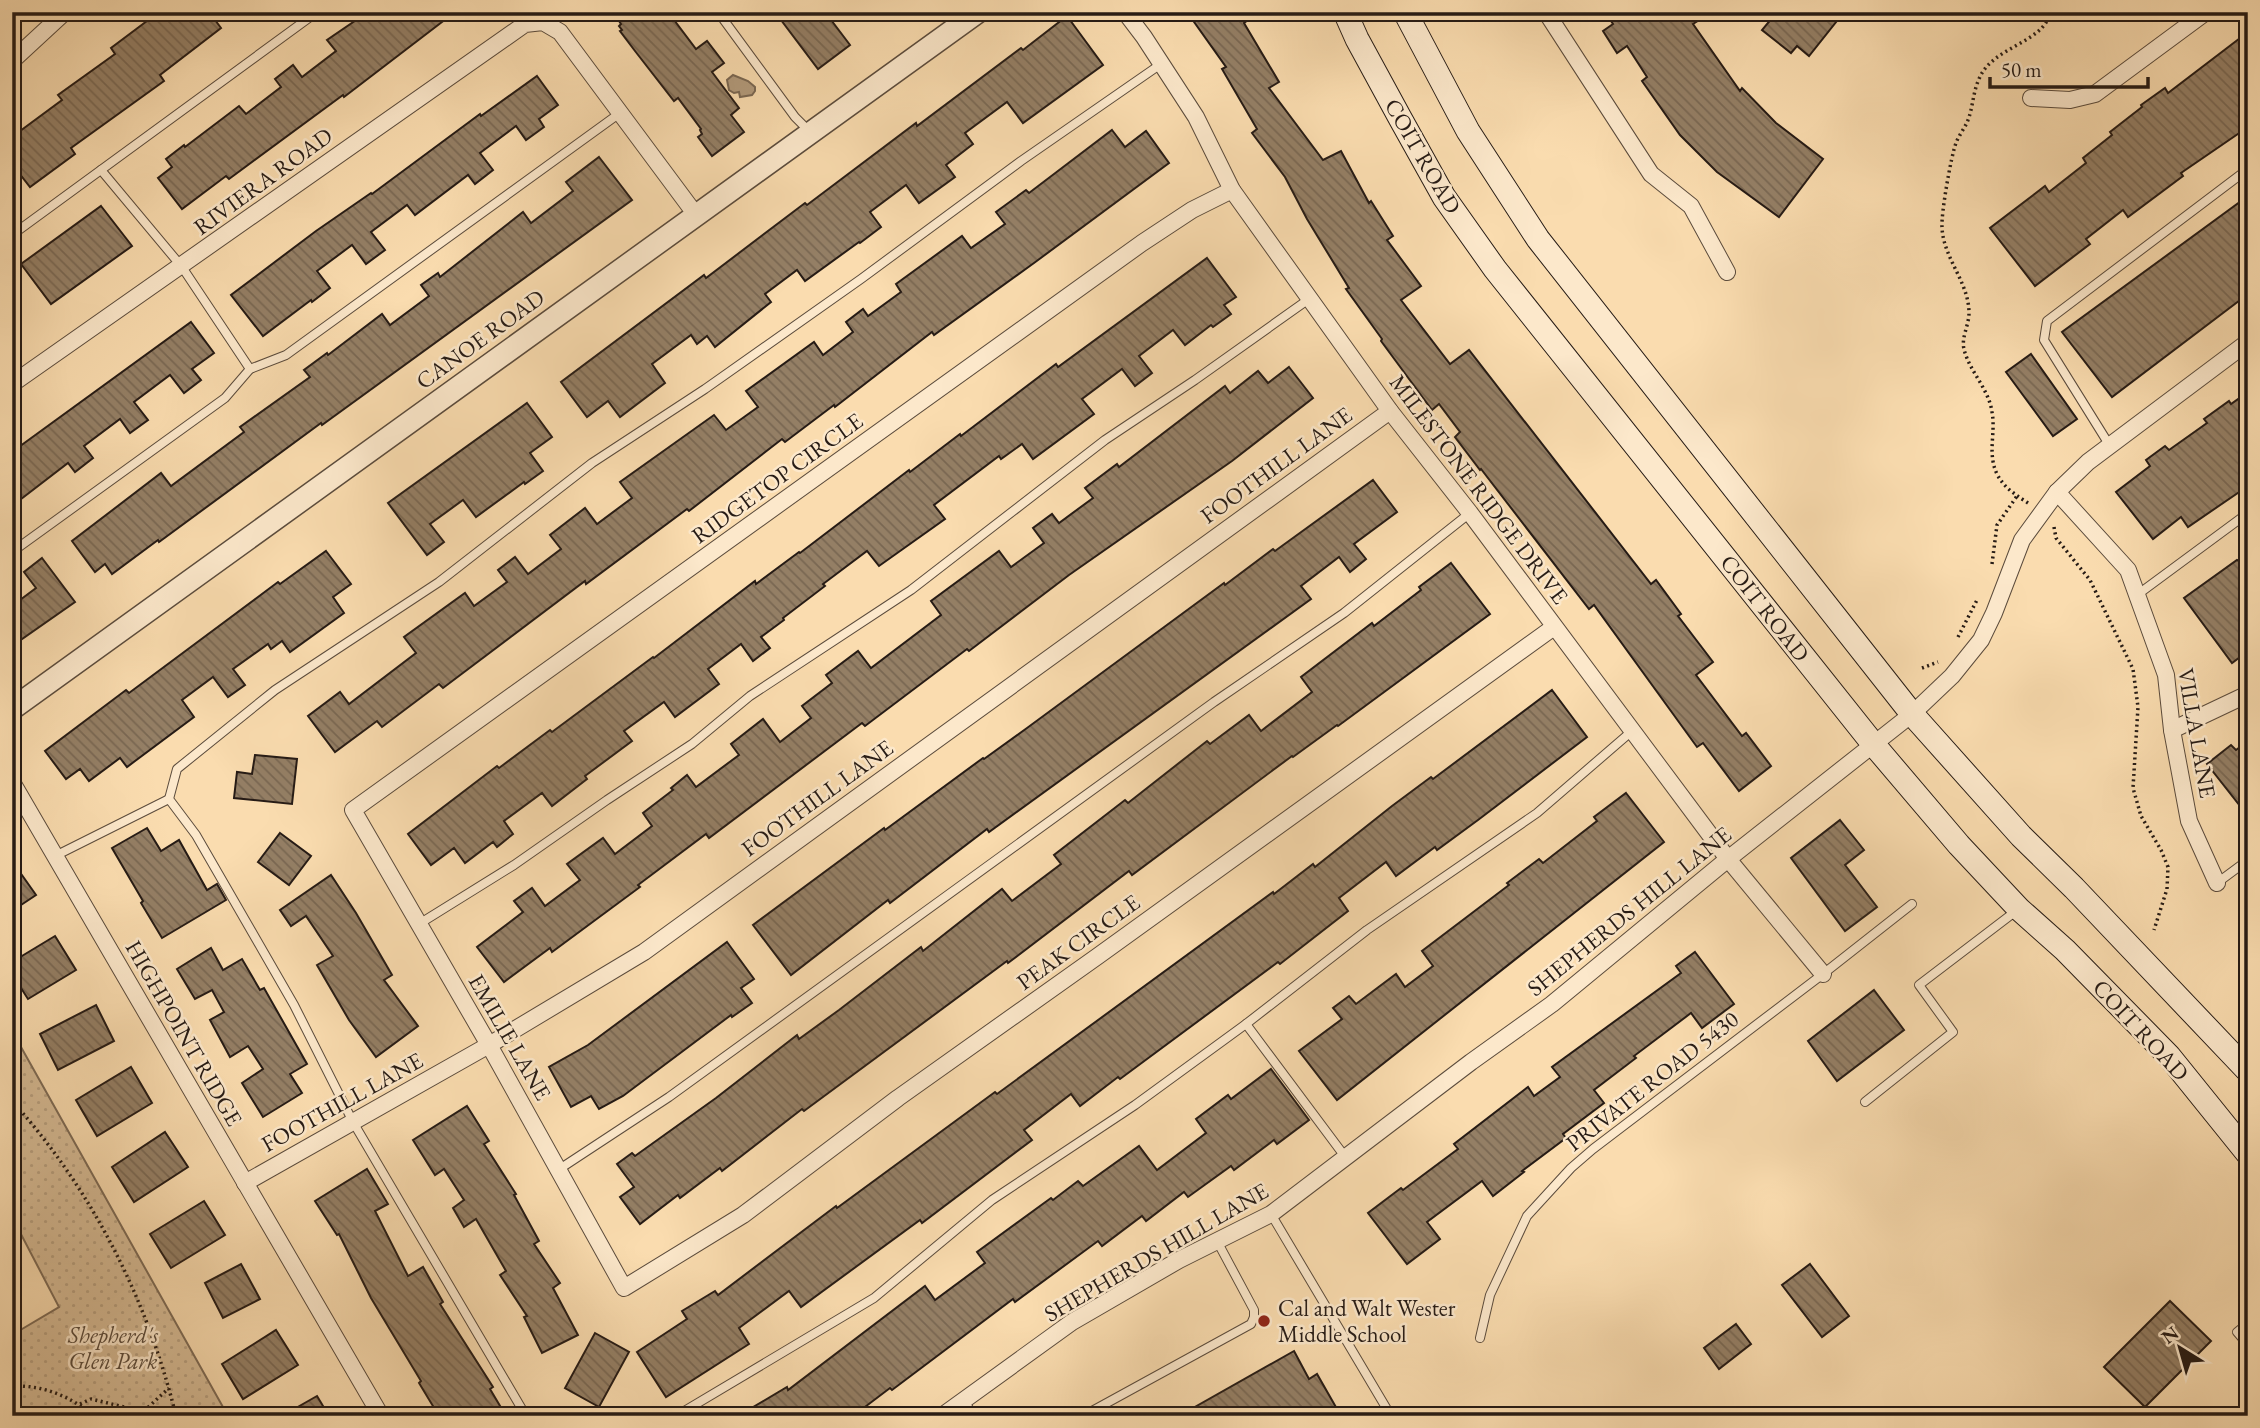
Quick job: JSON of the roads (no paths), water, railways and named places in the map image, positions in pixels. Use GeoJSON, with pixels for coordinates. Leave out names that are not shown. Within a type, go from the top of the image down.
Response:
{"type":"FeatureCollection","features":[{"type":"Feature","properties":{"kind":"main road","name":"COIT ROAD"},"geometry":{"type":"LineString","coordinates":[[1345,12],[1399,118],[1444,197],[1495,268],[1874,745],[1959,845],[2019,909],[2065,950],[2169,1056],[2248,1154]]}},
{"type":"Feature","properties":{"kind":"main road"},"geometry":{"type":"LineString","coordinates":[[1405,12],[1468,131],[1538,239],[1912,714],[2021,836],[2248,1072]]}},
{"type":"Feature","properties":{"kind":"street"},"geometry":{"type":"LineString","coordinates":[[12,61],[65,12]]}},
{"type":"Feature","properties":{"kind":"street","name":"CANOE ROAD"},"geometry":{"type":"LineString","coordinates":[[12,709],[978,12]]}},
{"type":"Feature","properties":{"kind":"street","name":"MILESTONE RIDGE DRIVE"},"geometry":{"type":"LineString","coordinates":[[1125,12],[1196,117],[1232,190],[1390,411],[1470,513],[1728,859],[1823,974]]}},
{"type":"Feature","properties":{"kind":"street"},"geometry":{"type":"LineString","coordinates":[[1546,12],[1651,174],[1691,206],[1727,272]]}},
{"type":"Feature","properties":{"kind":"street"},"geometry":{"type":"LineString","coordinates":[[2031,98],[2070,100],[2095,94],[2206,12]]}},
{"type":"Feature","properties":{"kind":"street","name":"RIVIERA ROAD"},"geometry":{"type":"LineString","coordinates":[[12,384],[525,24],[543,22],[560,32],[620,113]]}},
{"type":"Feature","properties":{"kind":"street"},"geometry":{"type":"LineString","coordinates":[[620,113],[696,215]]}},
{"type":"Feature","properties":{"kind":"street","name":"RIDGETOP CIRCLE"},"geometry":{"type":"LineString","coordinates":[[353,810],[1142,243],[1192,210],[1232,190]]}},
{"type":"Feature","properties":{"kind":"street","name":"SHEPHERDS HILL LANE"},"geometry":{"type":"LineString","coordinates":[[942,1416],[1072,1322],[1179,1260],[1271,1214],[1552,1004],[1728,859],[1912,714],[1952,677],[1981,640],[2022,540],[2057,492],[2078,470],[2248,342]]}},
{"type":"Feature","properties":{"kind":"street","name":"FOOTHILL LANE"},"geometry":{"type":"LineString","coordinates":[[245,1183],[489,1045],[644,952],[1390,411]]}},
{"type":"Feature","properties":{"kind":"street","name":"VILLA LANE"},"geometry":{"type":"LineString","coordinates":[[2057,492],[2128,570],[2166,675],[2172,730],[2189,821],[2217,883]]}},
{"type":"Feature","properties":{"kind":"street","name":"PEAK CIRCLE"},"geometry":{"type":"LineString","coordinates":[[624,1288],[743,1215],[898,1098],[1554,626]]}},
{"type":"Feature","properties":{"kind":"street"},"geometry":{"type":"LineString","coordinates":[[2172,730],[2248,694]]}},
{"type":"Feature","properties":{"kind":"street","name":"HIGHPOINT RIDGE"},"geometry":{"type":"LineString","coordinates":[[12,782],[381,1416]]}},
{"type":"Feature","properties":{"kind":"street","name":"EMILIE LANE"},"geometry":{"type":"LineString","coordinates":[[353,810],[489,1045],[624,1288]]}},
{"type":"Feature","properties":{"kind":"lane"},"geometry":{"type":"LineString","coordinates":[[12,235],[317,12]]}},
{"type":"Feature","properties":{"kind":"lane"},"geometry":{"type":"LineString","coordinates":[[718,12],[795,117],[811,133]]}},
{"type":"Feature","properties":{"kind":"lane"},"geometry":{"type":"LineString","coordinates":[[55,856],[169,799],[177,769],[275,690],[439,582],[592,463],[772,342],[1021,161],[1161,64]]}},
{"type":"Feature","properties":{"kind":"lane"},"geometry":{"type":"LineString","coordinates":[[12,552],[225,398],[250,369],[286,355],[620,113]]}},
{"type":"Feature","properties":{"kind":"lane"},"geometry":{"type":"LineString","coordinates":[[2110,446],[2044,340],[2047,321],[2248,169]]}},
{"type":"Feature","properties":{"kind":"lane"},"geometry":{"type":"LineString","coordinates":[[101,170],[182,267],[250,369]]}},
{"type":"Feature","properties":{"kind":"lane"},"geometry":{"type":"LineString","coordinates":[[419,924],[514,865],[692,744],[750,696],[911,590],[1105,440],[1311,297]]}},
{"type":"Feature","properties":{"kind":"lane"},"geometry":{"type":"LineString","coordinates":[[558,1170],[681,1089],[1214,702],[1344,612],[1470,513]]}},
{"type":"Feature","properties":{"kind":"lane"},"geometry":{"type":"LineString","coordinates":[[2137,595],[2248,513]]}},
{"type":"Feature","properties":{"kind":"lane"},"geometry":{"type":"LineString","coordinates":[[676,1416],[874,1298],[992,1200],[1135,1105],[1247,1024],[1367,930],[1537,813],[1632,731]]}},
{"type":"Feature","properties":{"kind":"lane"},"geometry":{"type":"LineString","coordinates":[[169,799],[196,835],[294,1005],[353,1122],[526,1416]]}},
{"type":"Feature","properties":{"kind":"lane"},"geometry":{"type":"LineString","coordinates":[[2217,883],[2248,860]]}},
{"type":"Feature","properties":{"kind":"lane","name":"PRIVATE ROAD 5430"},"geometry":{"type":"LineString","coordinates":[[1480,1338],[1490,1295],[1510,1250],[1527,1216],[1551,1189],[1593,1149],[1912,904]]}},
{"type":"Feature","properties":{"kind":"lane"},"geometry":{"type":"LineString","coordinates":[[1865,1102],[1953,1032],[1919,985],[2019,909]]}},
{"type":"Feature","properties":{"kind":"lane"},"geometry":{"type":"LineString","coordinates":[[1247,1024],[1346,1158]]}},
{"type":"Feature","properties":{"kind":"lane"},"geometry":{"type":"LineString","coordinates":[[1271,1214],[1391,1416]]}},
{"type":"Feature","properties":{"kind":"lane"},"geometry":{"type":"LineString","coordinates":[[1083,1416],[1251,1324],[1254,1310],[1217,1241]]}},
{"type":"Feature","properties":{"kind":"lane"},"geometry":{"type":"LineString","coordinates":[[2248,1323],[2237,1332],[2248,1345]]}},
{"type":"Feature","properties":{"kind":"lane"},"geometry":{"type":"LineString","coordinates":[[964,1400],[973,1416]]}},
{"type":"Feature","properties":{"kind":"place","name":"Cal and Walt Wester Middle School"},"geometry":{"type":"Point","coordinates":[1264,1321]}},
{"type":"Feature","properties":{"kind":"park label","name":"Shepherd's Glen Park"},"geometry":{"type":"Point","coordinates":[113,1348]}}]}
